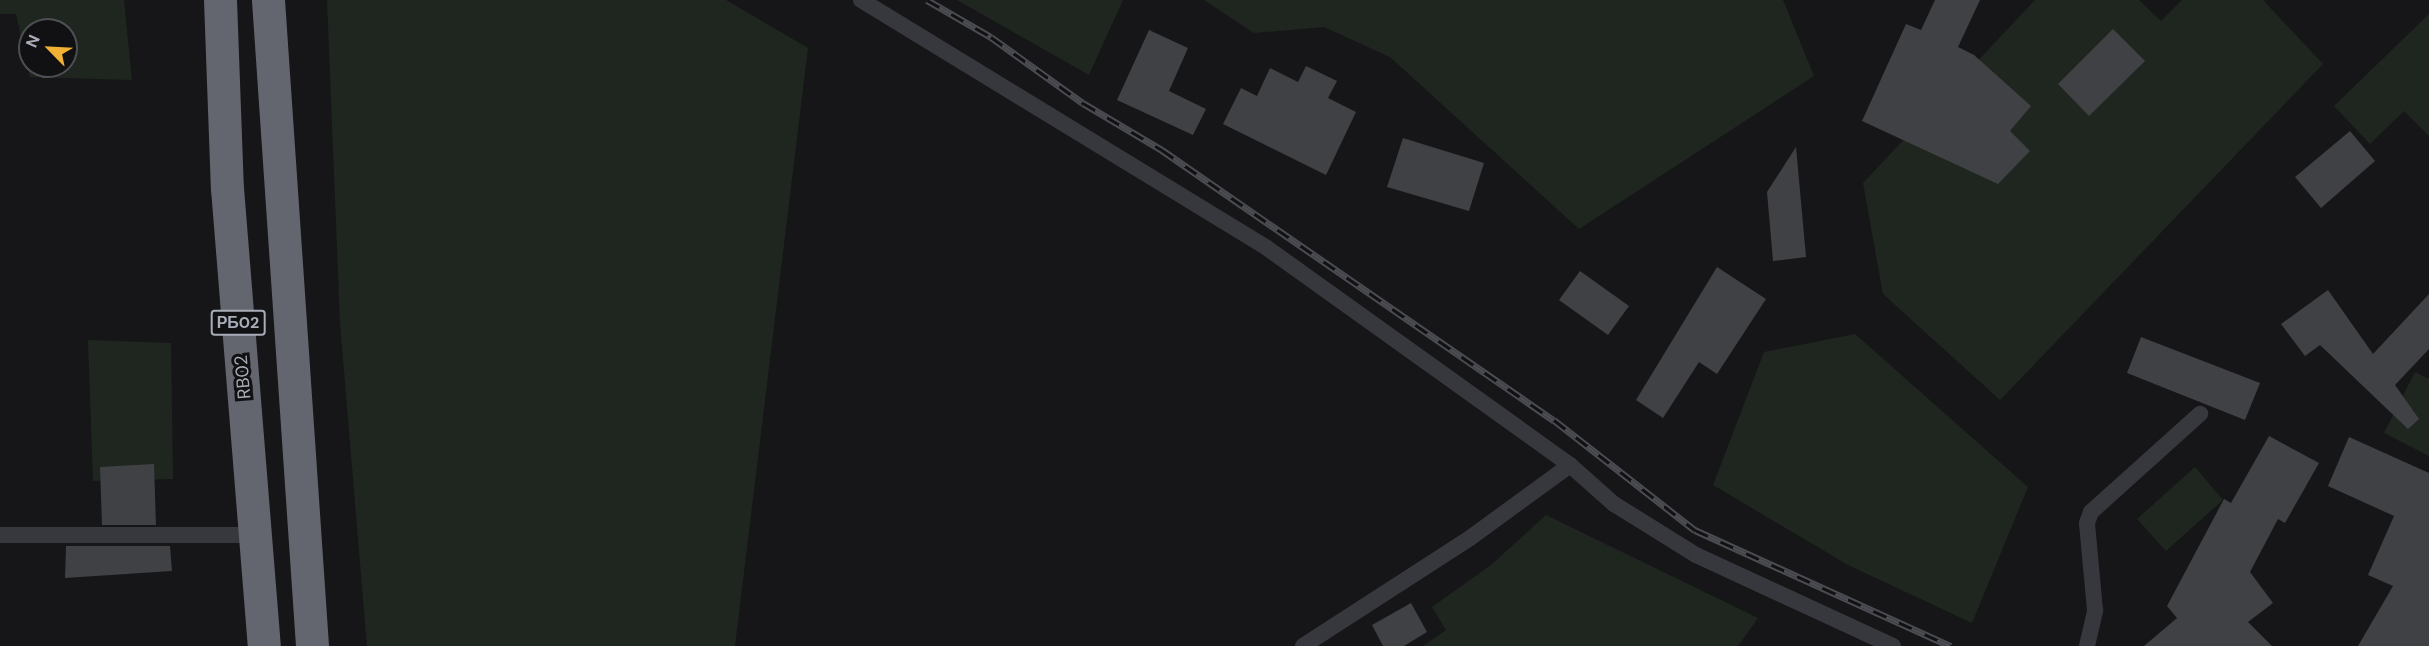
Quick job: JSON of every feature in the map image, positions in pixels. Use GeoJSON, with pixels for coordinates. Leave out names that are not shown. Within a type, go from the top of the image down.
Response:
{"type":"FeatureCollection","features":[{"type":"Feature","properties":{"kind":"highway","name":"RB02"},"geometry":{"type":"LineString","coordinates":[[220,0],[227,188],[264,646]]}},
{"type":"Feature","properties":{"kind":"highway","name":"РБ02"},"geometry":{"type":"LineString","coordinates":[[268,0],[312,646]]}},
{"type":"Feature","properties":{"kind":"lane"},"geometry":{"type":"LineString","coordinates":[[861,0],[1267,248],[1570,465],[1614,504],[1696,555],[1893,646]]}},
{"type":"Feature","properties":{"kind":"lane"},"geometry":{"type":"LineString","coordinates":[[2087,646],[2095,610],[2087,523],[2091,512],[2200,414]]}},
{"type":"Feature","properties":{"kind":"lane"},"geometry":{"type":"LineString","coordinates":[[1303,646],[1470,538],[1570,465]]}},
{"type":"Feature","properties":{"kind":"lane"},"geometry":{"type":"LineString","coordinates":[[0,535],[256,534]]}},
{"type":"Feature","properties":{"kind":"shaded area"},"geometry":{"type":"Polygon","coordinates":[[[0,0],[124,0],[132,80],[64,78],[78,78],[78,18],[18,18],[18,23],[16,14],[0,14],[0,0]]]}},
{"type":"Feature","properties":{"kind":"shaded area"},"geometry":{"type":"Polygon","coordinates":[[[327,0],[726,0],[808,48],[735,646],[367,646],[340,323],[327,0]]]}},
{"type":"Feature","properties":{"kind":"shaded area"},"geometry":{"type":"Polygon","coordinates":[[[957,0],[1123,0],[1089,75],[957,0]]]}},
{"type":"Feature","properties":{"kind":"shaded area"},"geometry":{"type":"Polygon","coordinates":[[[1204,0],[1783,0],[1814,76],[1579,229],[1390,57],[1324,27],[1254,33],[1204,0]]]}},
{"type":"Feature","properties":{"kind":"shaded area"},"geometry":{"type":"Polygon","coordinates":[[[2035,0],[2139,0],[2161,21],[2182,0],[2263,0],[2323,64],[2000,400],[1883,294],[1863,183],[2035,0]]]}},
{"type":"Feature","properties":{"kind":"shaded area"},"geometry":{"type":"Polygon","coordinates":[[[2429,14],[2429,136],[2404,111],[2370,144],[2334,106],[2429,14]]]}},
{"type":"Feature","properties":{"kind":"shaded area"},"geometry":{"type":"Polygon","coordinates":[[[1855,334],[2028,487],[1972,623],[1848,565],[1713,485],[1764,352],[1855,334]]]}},
{"type":"Feature","properties":{"kind":"shaded area"},"geometry":{"type":"Polygon","coordinates":[[[88,340],[171,343],[173,479],[93,481],[88,340]]]}},
{"type":"Feature","properties":{"kind":"shaded area"},"geometry":{"type":"Polygon","coordinates":[[[2415,372],[2429,379],[2429,456],[2384,433],[2415,372]]]}},
{"type":"Feature","properties":{"kind":"shaded area"},"geometry":{"type":"Polygon","coordinates":[[[2195,467],[2223,500],[2166,551],[2137,519],[2195,467]]]}},
{"type":"Feature","properties":{"kind":"shaded area"},"geometry":{"type":"Polygon","coordinates":[[[1546,515],[1758,618],[1738,646],[1423,646],[1446,630],[1432,607],[1491,565],[1546,515]]]}},
{"type":"Feature","properties":{"kind":"building"},"geometry":{"type":"Polygon","coordinates":[[[1935,0],[1980,0],[1958,47],[1974,55],[2031,106],[2010,131],[2030,151],[1998,184],[1862,121],[1906,24],[1921,30],[1935,0]]]}},
{"type":"Feature","properties":{"kind":"building"},"geometry":{"type":"Polygon","coordinates":[[[2113,29],[2145,61],[2089,116],[2058,84],[2113,29]]]}},
{"type":"Feature","properties":{"kind":"building"},"geometry":{"type":"Polygon","coordinates":[[[1149,30],[1188,48],[1169,91],[1206,109],[1193,135],[1117,100],[1149,30]]]}},
{"type":"Feature","properties":{"kind":"building"},"geometry":{"type":"Polygon","coordinates":[[[1306,66],[1337,81],[1328,98],[1356,112],[1326,175],[1223,124],[1241,88],[1257,96],[1270,68],[1298,82],[1306,66]]]}},
{"type":"Feature","properties":{"kind":"building"},"geometry":{"type":"Polygon","coordinates":[[[2350,131],[2375,161],[2321,208],[2295,177],[2350,131]]]}},
{"type":"Feature","properties":{"kind":"building"},"geometry":{"type":"Polygon","coordinates":[[[1403,138],[1484,163],[1469,211],[1387,187],[1403,138]]]}},
{"type":"Feature","properties":{"kind":"building"},"geometry":{"type":"Polygon","coordinates":[[[1796,147],[1806,257],[1773,261],[1767,192],[1796,147]]]}},
{"type":"Feature","properties":{"kind":"building"},"geometry":{"type":"Polygon","coordinates":[[[1717,267],[1766,299],[1717,374],[1699,362],[1663,418],[1636,400],[1717,267]]]}},
{"type":"Feature","properties":{"kind":"building"},"geometry":{"type":"Polygon","coordinates":[[[1580,271],[1629,306],[1608,335],[1559,300],[1580,271]]]}},
{"type":"Feature","properties":{"kind":"building"},"geometry":{"type":"Polygon","coordinates":[[[2328,290],[2373,354],[2429,294],[2429,349],[2395,385],[2419,419],[2408,429],[2320,345],[2305,356],[2281,324],[2328,290]]]}},
{"type":"Feature","properties":{"kind":"building"},"geometry":{"type":"Polygon","coordinates":[[[2141,337],[2260,383],[2245,420],[2127,373],[2141,337]]]}},
{"type":"Feature","properties":{"kind":"building"},"geometry":{"type":"Polygon","coordinates":[[[2269,436],[2319,463],[2285,523],[2278,519],[2250,572],[2273,603],[2248,622],[2272,646],[2144,646],[2177,618],[2167,606],[2224,499],[2231,503],[2269,436]]]}},
{"type":"Feature","properties":{"kind":"building"},"geometry":{"type":"Polygon","coordinates":[[[2349,437],[2429,473],[2429,646],[2358,646],[2393,586],[2368,575],[2394,516],[2328,486],[2349,437]]]}},
{"type":"Feature","properties":{"kind":"building"},"geometry":{"type":"Polygon","coordinates":[[[154,464],[156,525],[102,525],[100,467],[154,464]]]}},
{"type":"Feature","properties":{"kind":"building"},"geometry":{"type":"Polygon","coordinates":[[[66,546],[170,546],[172,571],[65,578],[66,546]]]}},
{"type":"Feature","properties":{"kind":"building"},"geometry":{"type":"Polygon","coordinates":[[[1411,603],[1427,632],[1404,646],[1383,646],[1372,625],[1411,603]]]}},
{"type":"Feature","properties":{"kind":"railway"},"geometry":{"type":"LineString","coordinates":[[927,0],[991,37],[1083,103],[1162,150],[1554,420],[1695,530],[1951,646]]}}]}
